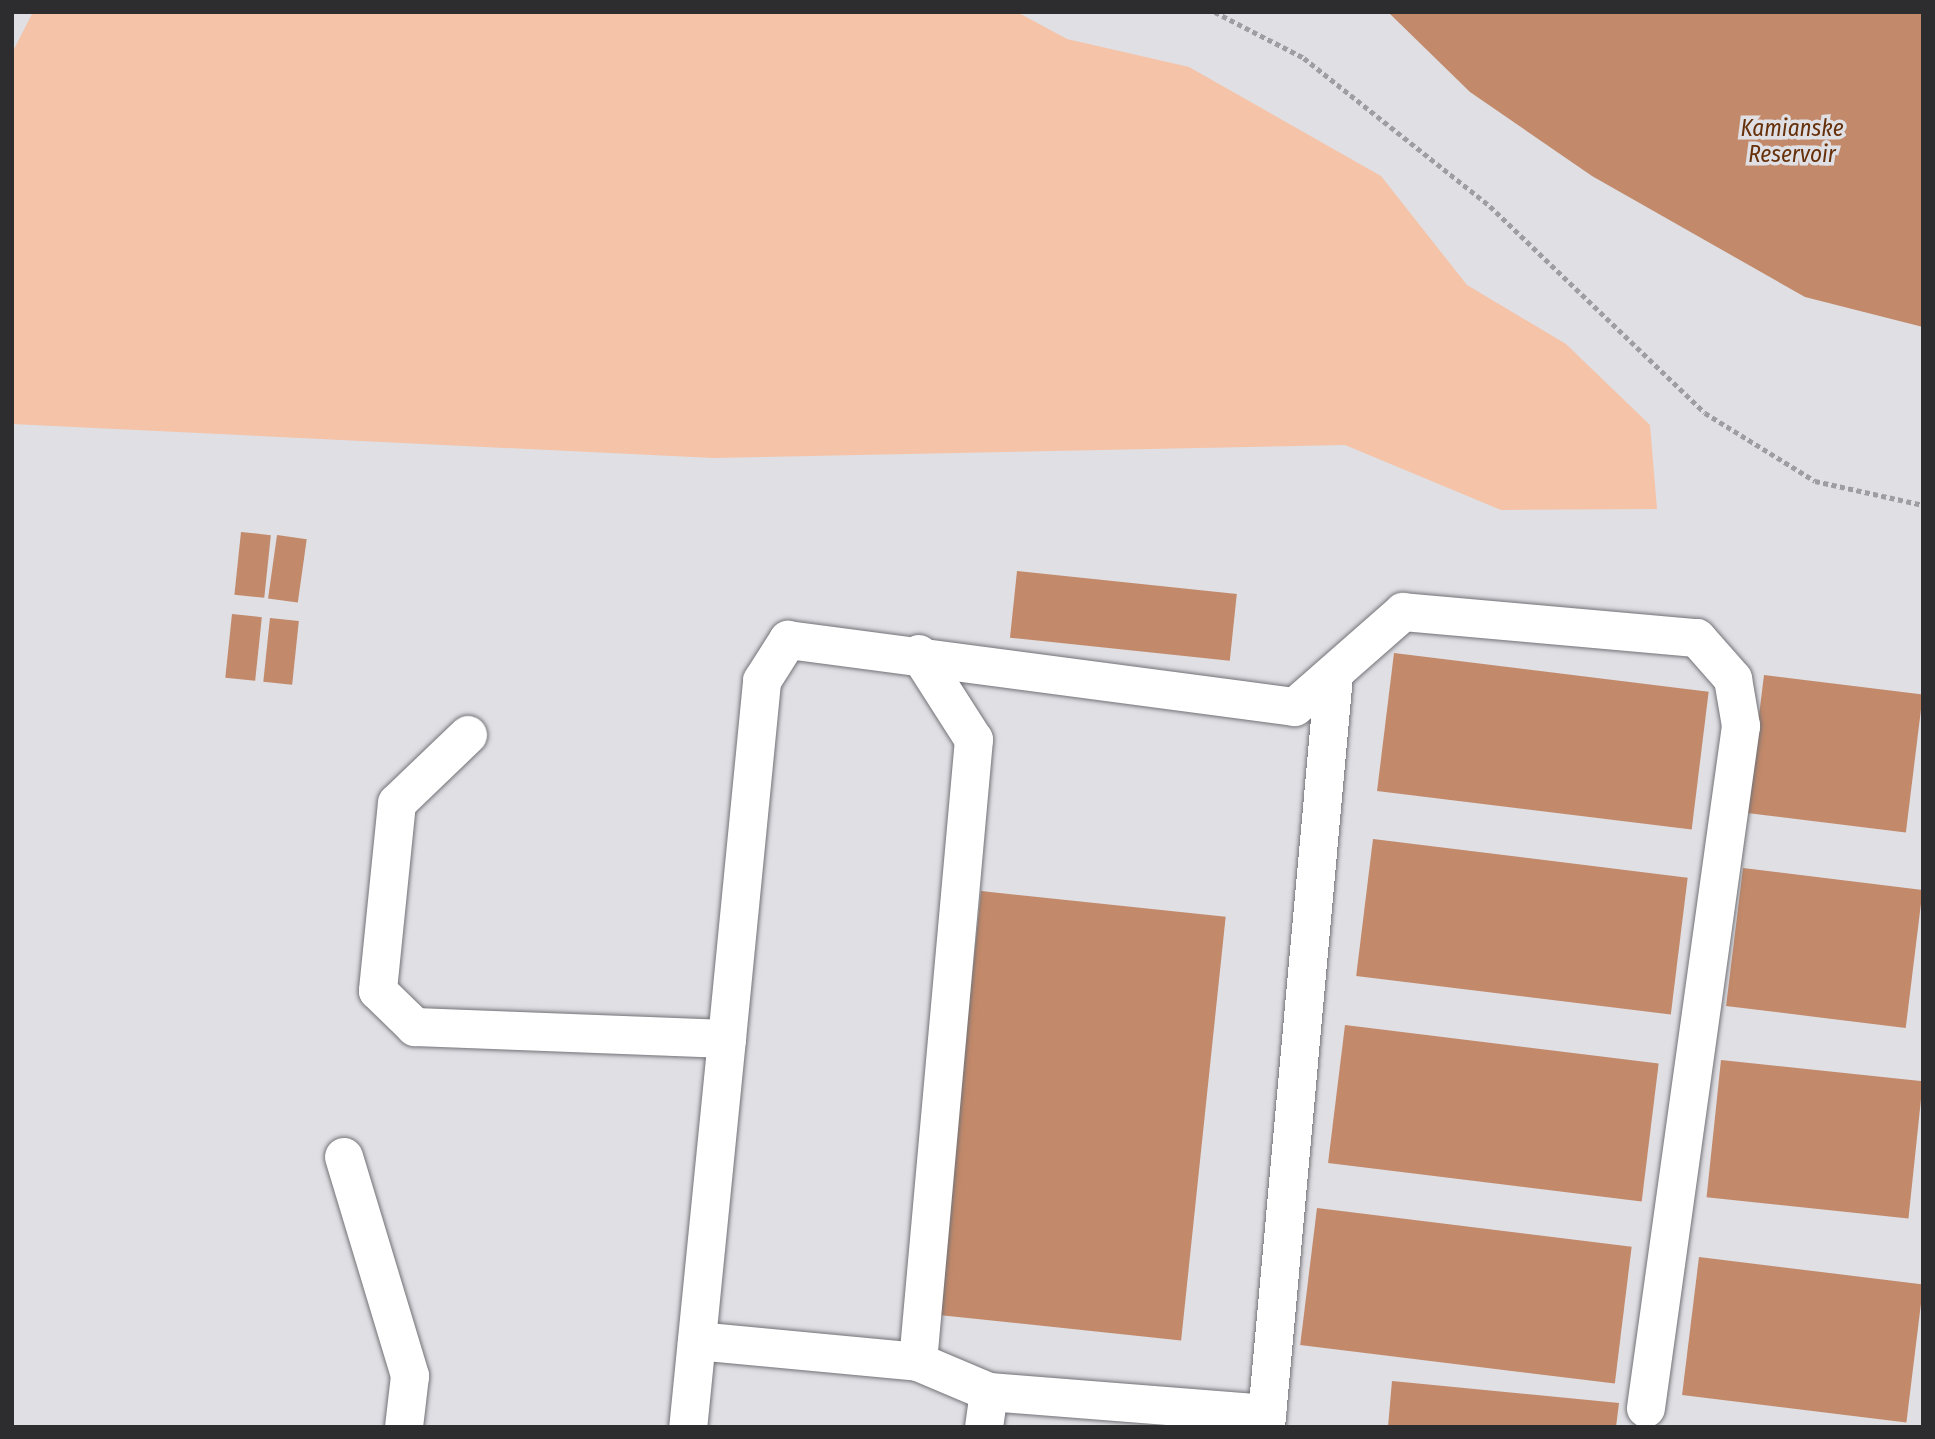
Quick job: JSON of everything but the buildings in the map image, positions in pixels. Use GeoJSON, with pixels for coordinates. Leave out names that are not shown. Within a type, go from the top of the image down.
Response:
{"type":"FeatureCollection","features":[{"type":"Feature","properties":{"kind":"lane"},"geometry":{"type":"LineString","coordinates":[[688,1427],[762,681],[788,640],[919,654],[1295,707],[1403,612],[1697,638],[1732,679],[1741,726],[1646,1408]]}},
{"type":"Feature","properties":{"kind":"lane"},"geometry":{"type":"LineString","coordinates":[[918,1362],[974,740],[919,654]]}},
{"type":"Feature","properties":{"kind":"lane"},"geometry":{"type":"LineString","coordinates":[[697,1341],[918,1362],[986,1409],[1266,1421],[1334,675]]}},
{"type":"Feature","properties":{"kind":"lane"},"geometry":{"type":"LineString","coordinates":[[468,735],[397,803],[378,991],[415,1027],[727,1039]]}},
{"type":"Feature","properties":{"kind":"lane"},"geometry":{"type":"LineString","coordinates":[[344,1157],[410,1376],[404,1427]]}},
{"type":"Feature","properties":{"kind":"path"},"geometry":{"type":"LineString","coordinates":[[1216,13],[1304,58],[1490,205],[1705,413],[1815,481],[1923,505]]}},
{"type":"Feature","properties":{"kind":"shaded area"},"geometry":{"type":"Polygon","coordinates":[[[33,12],[1017,12],[1067,39],[1189,67],[1381,176],[1467,285],[1566,344],[1650,425],[1657,509],[1501,510],[1345,445],[713,458],[12,424],[12,53],[33,12]]]}},
{"type":"Feature","properties":{"kind":"water","name":"Kamianske Reservoir"},"geometry":{"type":"Polygon","coordinates":[[[1388,12],[1923,12],[1923,327],[1805,297],[1592,176],[1470,92],[1388,12]]]}},
{"type":"Feature","properties":{"kind":"water"},"geometry":{"type":"Polygon","coordinates":[[[241,532],[271,535],[264,598],[234,595],[241,532]]]}},
{"type":"Feature","properties":{"kind":"water"},"geometry":{"type":"Polygon","coordinates":[[[277,535],[307,539],[298,603],[268,598],[277,535]]]}},
{"type":"Feature","properties":{"kind":"water"},"geometry":{"type":"Polygon","coordinates":[[[1017,571],[1237,594],[1230,661],[1010,638],[1017,571]]]}},
{"type":"Feature","properties":{"kind":"water"},"geometry":{"type":"Polygon","coordinates":[[[232,614],[262,617],[255,681],[225,678],[232,614]]]}},
{"type":"Feature","properties":{"kind":"water"},"geometry":{"type":"Polygon","coordinates":[[[270,618],[299,621],[292,685],[263,682],[270,618]]]}},
{"type":"Feature","properties":{"kind":"water"},"geometry":{"type":"Polygon","coordinates":[[[1394,653],[1709,692],[1692,830],[1377,791],[1394,653]]]}},
{"type":"Feature","properties":{"kind":"water"},"geometry":{"type":"Polygon","coordinates":[[[1764,675],[1923,694],[1906,832],[1747,813],[1764,675]]]}},
{"type":"Feature","properties":{"kind":"water"},"geometry":{"type":"Polygon","coordinates":[[[1373,839],[1688,878],[1671,1015],[1356,976],[1373,839]]]}},
{"type":"Feature","properties":{"kind":"water"},"geometry":{"type":"Polygon","coordinates":[[[1743,868],[1923,890],[1906,1028],[1726,1006],[1743,868]]]}},
{"type":"Feature","properties":{"kind":"water"},"geometry":{"type":"Polygon","coordinates":[[[981,891],[1226,917],[1181,1340],[936,1315],[981,891]]]}},
{"type":"Feature","properties":{"kind":"water"},"geometry":{"type":"Polygon","coordinates":[[[1345,1025],[1659,1064],[1642,1201],[1328,1163],[1345,1025]]]}},
{"type":"Feature","properties":{"kind":"water"},"geometry":{"type":"Polygon","coordinates":[[[1721,1060],[1923,1081],[1908,1218],[1707,1197],[1721,1060]]]}},
{"type":"Feature","properties":{"kind":"water"},"geometry":{"type":"Polygon","coordinates":[[[1317,1208],[1632,1247],[1615,1384],[1300,1345],[1317,1208]]]}},
{"type":"Feature","properties":{"kind":"water"},"geometry":{"type":"Polygon","coordinates":[[[1699,1257],[1923,1285],[1906,1423],[1682,1395],[1699,1257]]]}},
{"type":"Feature","properties":{"kind":"water"},"geometry":{"type":"Polygon","coordinates":[[[1392,1381],[1619,1403],[1616,1427],[1388,1427],[1392,1381]]]}}]}
